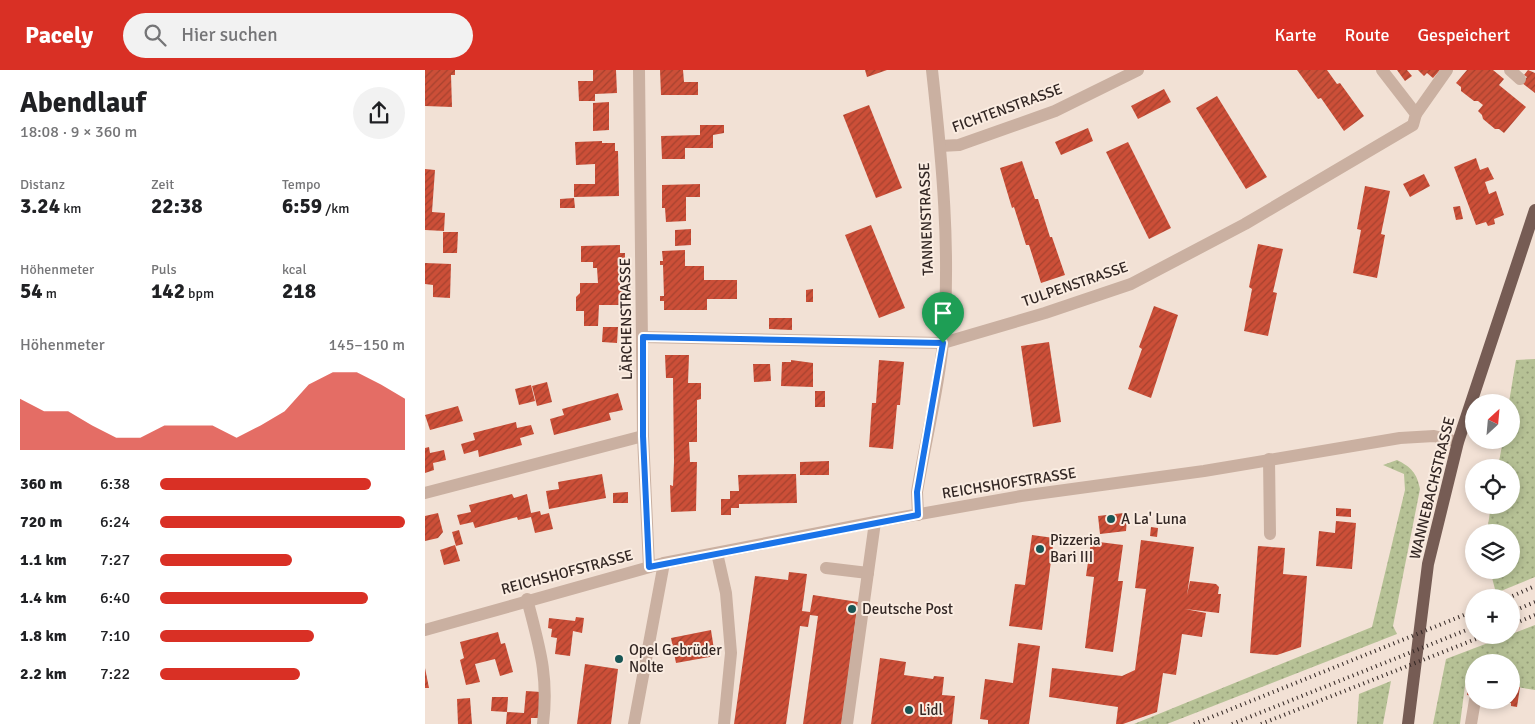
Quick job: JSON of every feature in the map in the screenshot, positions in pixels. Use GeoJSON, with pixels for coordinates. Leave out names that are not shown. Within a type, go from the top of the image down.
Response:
{"type":"FeatureCollection","features":[{"type":"Feature","properties":{"kind":"main road","name":"WANNEBACHSTRASSE"},"geometry":{"type":"LineString","coordinates":[[1408,724],[1428,564],[1458,442],[1535,210]]}},
{"type":"Feature","properties":{"kind":"street","name":"LÄRCHENSTRASSE"},"geometry":{"type":"LineString","coordinates":[[639,70],[643,436],[649,567]]}},
{"type":"Feature","properties":{"kind":"street","name":"TANNENSTRASSE"},"geometry":{"type":"LineString","coordinates":[[918,515],[917,492],[943,343],[945,256],[940,146],[932,70]]}},
{"type":"Feature","properties":{"kind":"street","name":"FICHTENSTRASSE"},"geometry":{"type":"LineString","coordinates":[[940,146],[959,145],[1055,111],[1138,70]]}},
{"type":"Feature","properties":{"kind":"street"},"geometry":{"type":"LineString","coordinates":[[1382,70],[1416,114]]}},
{"type":"Feature","properties":{"kind":"street","name":"TULPENSTRASSE"},"geometry":{"type":"LineString","coordinates":[[643,337],[943,343],[1045,313],[1131,284],[1245,224],[1413,126],[1416,114],[1447,70]]}},
{"type":"Feature","properties":{"kind":"street"},"geometry":{"type":"LineString","coordinates":[[1510,70],[1520,79]]}},
{"type":"Feature","properties":{"kind":"street"},"geometry":{"type":"LineString","coordinates":[[425,493],[643,436]]}},
{"type":"Feature","properties":{"kind":"street","name":"REICHSHOFSTRASSE"},"geometry":{"type":"LineString","coordinates":[[425,630],[527,599],[664,563],[875,522],[1021,496],[1204,471],[1400,438],[1434,436],[1458,442]]}},
{"type":"Feature","properties":{"kind":"street"},"geometry":{"type":"LineString","coordinates":[[1269,459],[1270,534]]}},
{"type":"Feature","properties":{"kind":"street"},"geometry":{"type":"LineString","coordinates":[[847,724],[875,522]]}},
{"type":"Feature","properties":{"kind":"street"},"geometry":{"type":"LineString","coordinates":[[717,553],[726,593],[731,653],[723,724]]}},
{"type":"Feature","properties":{"kind":"street"},"geometry":{"type":"LineString","coordinates":[[634,724],[664,563]]}},
{"type":"Feature","properties":{"kind":"street"},"geometry":{"type":"LineString","coordinates":[[827,568],[868,573]]}},
{"type":"Feature","properties":{"kind":"street"},"geometry":{"type":"LineString","coordinates":[[527,599],[545,672],[546,698],[543,724]]}},
{"type":"Feature","properties":{"kind":"street"},"geometry":{"type":"LineString","coordinates":[[1471,724],[1474,709]]}},
{"type":"Feature","properties":{"kind":"green space"},"geometry":{"type":"Polygon","coordinates":[[[1535,359],[1535,577],[1506,589],[1495,589],[1492,579],[1520,579],[1520,524],[1488,524],[1490,514],[1520,514],[1520,459],[1499,459],[1501,449],[1520,449],[1520,394],[1510,394],[1516,360],[1535,359]]]}},
{"type":"Feature","properties":{"kind":"green space"},"geometry":{"type":"Polygon","coordinates":[[[1397,460],[1413,471],[1420,489],[1393,626],[1397,634],[1167,724],[1134,724],[1372,627],[1405,490],[1404,474],[1383,465],[1397,460]]]}},
{"type":"Feature","properties":{"kind":"green space"},"geometry":{"type":"Polygon","coordinates":[[[1535,625],[1535,690],[1520,688],[1520,654],[1465,654],[1465,686],[1460,724],[1433,724],[1446,659],[1485,644],[1520,644],[1520,631],[1535,625]]]}},
{"type":"Feature","properties":{"kind":"green space"},"geometry":{"type":"Polygon","coordinates":[[[1391,681],[1383,724],[1357,724],[1359,694],[1391,681]]]}},
{"type":"Feature","properties":{"kind":"building"},"geometry":{"type":"Polygon","coordinates":[[[425,70],[455,70],[455,75],[451,75],[452,107],[425,106],[425,70]]]}},
{"type":"Feature","properties":{"kind":"building"},"geometry":{"type":"Polygon","coordinates":[[[593,70],[616,70],[617,93],[595,94],[595,101],[579,101],[578,81],[593,81],[593,70]]]}},
{"type":"Feature","properties":{"kind":"building"},"geometry":{"type":"Polygon","coordinates":[[[660,70],[683,70],[684,82],[698,82],[698,95],[661,95],[660,70]]]}},
{"type":"Feature","properties":{"kind":"building"},"geometry":{"type":"Polygon","coordinates":[[[865,70],[887,70],[867,77],[865,70]]]}},
{"type":"Feature","properties":{"kind":"building"},"geometry":{"type":"Polygon","coordinates":[[[1297,70],[1327,70],[1337,84],[1340,83],[1364,116],[1344,131],[1321,98],[1318,99],[1297,70]]]}},
{"type":"Feature","properties":{"kind":"building"},"geometry":{"type":"Polygon","coordinates":[[[1397,70],[1407,70],[1412,76],[1405,81],[1397,70]]]}},
{"type":"Feature","properties":{"kind":"building"},"geometry":{"type":"Polygon","coordinates":[[[1418,70],[1440,70],[1433,78],[1427,73],[1424,76],[1418,70]]]}},
{"type":"Feature","properties":{"kind":"building"},"geometry":{"type":"Polygon","coordinates":[[[1467,70],[1493,70],[1504,79],[1499,85],[1526,107],[1504,133],[1499,129],[1495,129],[1483,119],[1478,111],[1483,105],[1461,91],[1461,87],[1456,83],[1467,70]]]}},
{"type":"Feature","properties":{"kind":"building"},"geometry":{"type":"Polygon","coordinates":[[[1528,70],[1535,73],[1535,93],[1522,83],[1527,77],[1524,75],[1528,70]]]}},
{"type":"Feature","properties":{"kind":"building"},"geometry":{"type":"Polygon","coordinates":[[[1164,89],[1171,102],[1138,119],[1131,106],[1164,89]]]}},
{"type":"Feature","properties":{"kind":"building"},"geometry":{"type":"Polygon","coordinates":[[[1217,96],[1267,177],[1246,189],[1196,108],[1217,96]]]}},
{"type":"Feature","properties":{"kind":"building"},"geometry":{"type":"Polygon","coordinates":[[[609,102],[609,130],[593,131],[593,103],[609,102]]]}},
{"type":"Feature","properties":{"kind":"building"},"geometry":{"type":"Polygon","coordinates":[[[869,105],[902,188],[876,198],[843,115],[869,105]]]}},
{"type":"Feature","properties":{"kind":"building"},"geometry":{"type":"Polygon","coordinates":[[[700,125],[724,125],[724,133],[713,135],[713,148],[685,148],[685,159],[662,159],[661,136],[700,135],[700,125]]]}},
{"type":"Feature","properties":{"kind":"building"},"geometry":{"type":"Polygon","coordinates":[[[1088,128],[1093,141],[1061,155],[1055,142],[1088,128]]]}},
{"type":"Feature","properties":{"kind":"building"},"geometry":{"type":"Polygon","coordinates":[[[602,141],[602,143],[615,143],[615,151],[618,151],[619,196],[574,197],[574,184],[595,184],[595,164],[576,165],[575,142],[602,141]]]}},
{"type":"Feature","properties":{"kind":"building"},"geometry":{"type":"Polygon","coordinates":[[[1128,142],[1171,228],[1149,239],[1106,152],[1128,142]]]}},
{"type":"Feature","properties":{"kind":"building"},"geometry":{"type":"Polygon","coordinates":[[[1476,158],[1480,170],[1488,167],[1494,179],[1485,182],[1489,194],[1496,191],[1504,215],[1494,219],[1495,224],[1488,226],[1486,222],[1476,225],[1454,167],[1476,158]]]}},
{"type":"Feature","properties":{"kind":"building"},"geometry":{"type":"Polygon","coordinates":[[[1022,161],[1035,199],[1038,199],[1065,275],[1041,283],[1029,245],[1026,245],[1014,207],[1012,208],[1000,168],[1022,161]]]}},
{"type":"Feature","properties":{"kind":"building"},"geometry":{"type":"Polygon","coordinates":[[[425,169],[435,170],[432,212],[445,213],[444,231],[425,230],[425,169]]]}},
{"type":"Feature","properties":{"kind":"building"},"geometry":{"type":"Polygon","coordinates":[[[1424,174],[1430,186],[1410,197],[1403,184],[1424,174]]]}},
{"type":"Feature","properties":{"kind":"building"},"geometry":{"type":"Polygon","coordinates":[[[700,184],[700,197],[686,197],[686,221],[666,222],[665,208],[662,208],[662,185],[700,184]]]}},
{"type":"Feature","properties":{"kind":"building"},"geometry":{"type":"Polygon","coordinates":[[[1365,186],[1390,191],[1381,234],[1385,235],[1377,278],[1353,273],[1361,230],[1357,229],[1365,186]]]}},
{"type":"Feature","properties":{"kind":"building"},"geometry":{"type":"Polygon","coordinates":[[[574,198],[575,208],[560,208],[560,199],[574,198]]]}},
{"type":"Feature","properties":{"kind":"building"},"geometry":{"type":"Polygon","coordinates":[[[1460,206],[1463,219],[1456,220],[1453,207],[1460,206]]]}},
{"type":"Feature","properties":{"kind":"building"},"geometry":{"type":"Polygon","coordinates":[[[871,225],[905,308],[879,318],[845,235],[871,225]]]}},
{"type":"Feature","properties":{"kind":"building"},"geometry":{"type":"Polygon","coordinates":[[[691,229],[691,245],[675,246],[675,230],[691,229]]]}},
{"type":"Feature","properties":{"kind":"building"},"geometry":{"type":"Polygon","coordinates":[[[443,232],[458,232],[457,253],[443,253],[443,232]]]}},
{"type":"Feature","properties":{"kind":"building"},"geometry":{"type":"Polygon","coordinates":[[[1258,244],[1283,249],[1273,292],[1277,293],[1268,336],[1244,331],[1252,289],[1249,287],[1258,244]]]}},
{"type":"Feature","properties":{"kind":"building"},"geometry":{"type":"Polygon","coordinates":[[[620,245],[620,253],[625,253],[625,262],[620,262],[620,288],[625,288],[625,296],[620,297],[621,305],[599,305],[598,326],[584,326],[584,311],[576,311],[576,297],[580,293],[580,283],[598,283],[597,268],[593,268],[593,262],[581,262],[581,246],[620,245]]]}},
{"type":"Feature","properties":{"kind":"building"},"geometry":{"type":"Polygon","coordinates":[[[685,250],[685,266],[704,266],[704,280],[737,280],[737,299],[707,299],[707,310],[664,310],[664,301],[660,301],[660,296],[664,296],[663,265],[660,265],[660,261],[663,261],[662,251],[685,250]]]}},
{"type":"Feature","properties":{"kind":"building"},"geometry":{"type":"Polygon","coordinates":[[[425,263],[451,264],[450,298],[433,297],[433,285],[425,284],[425,263]]]}},
{"type":"Feature","properties":{"kind":"building"},"geometry":{"type":"Polygon","coordinates":[[[813,289],[813,302],[806,302],[806,290],[813,289]]]}},
{"type":"Feature","properties":{"kind":"building"},"geometry":{"type":"Polygon","coordinates":[[[1154,306],[1178,315],[1151,398],[1128,389],[1142,349],[1139,347],[1154,306]]]}},
{"type":"Feature","properties":{"kind":"building"},"geometry":{"type":"Polygon","coordinates":[[[769,318],[792,318],[792,330],[769,329],[769,318]]]}},
{"type":"Feature","properties":{"kind":"building"},"geometry":{"type":"Polygon","coordinates":[[[603,327],[618,327],[617,343],[602,342],[603,327]]]}},
{"type":"Feature","properties":{"kind":"building"},"geometry":{"type":"Polygon","coordinates":[[[1049,342],[1061,422],[1033,427],[1021,346],[1049,342]]]}},
{"type":"Feature","properties":{"kind":"building"},"geometry":{"type":"Polygon","coordinates":[[[665,355],[689,355],[688,383],[701,383],[701,399],[697,400],[697,442],[689,442],[690,462],[697,462],[696,511],[671,512],[670,485],[673,486],[674,462],[673,378],[666,378],[665,355]]]}},
{"type":"Feature","properties":{"kind":"building"},"geometry":{"type":"Polygon","coordinates":[[[791,360],[813,363],[813,387],[781,386],[782,362],[791,362],[791,360]]]}},
{"type":"Feature","properties":{"kind":"building"},"geometry":{"type":"Polygon","coordinates":[[[879,360],[904,362],[900,405],[897,405],[893,449],[869,447],[872,403],[876,403],[879,360]]]}},
{"type":"Feature","properties":{"kind":"building"},"geometry":{"type":"Polygon","coordinates":[[[753,364],[770,364],[771,381],[754,382],[753,364]]]}},
{"type":"Feature","properties":{"kind":"building"},"geometry":{"type":"Polygon","coordinates":[[[547,382],[552,402],[537,406],[532,386],[547,382]]]}},
{"type":"Feature","properties":{"kind":"building"},"geometry":{"type":"Polygon","coordinates":[[[531,385],[535,401],[519,405],[515,389],[531,385]]]}},
{"type":"Feature","properties":{"kind":"building"},"geometry":{"type":"Polygon","coordinates":[[[815,391],[825,391],[825,407],[815,407],[815,391]]]}},
{"type":"Feature","properties":{"kind":"building"},"geometry":{"type":"Polygon","coordinates":[[[618,393],[623,410],[609,413],[611,420],[554,435],[550,419],[564,415],[562,409],[618,393]]]}},
{"type":"Feature","properties":{"kind":"building"},"geometry":{"type":"Polygon","coordinates":[[[458,406],[463,421],[430,430],[425,415],[458,406]]]}},
{"type":"Feature","properties":{"kind":"building"},"geometry":{"type":"Polygon","coordinates":[[[516,422],[517,428],[531,425],[534,434],[520,438],[522,445],[479,457],[478,450],[464,454],[461,444],[475,440],[473,433],[516,422]]]}},
{"type":"Feature","properties":{"kind":"building"},"geometry":{"type":"Polygon","coordinates":[[[429,447],[430,453],[444,450],[446,460],[433,463],[434,470],[425,473],[425,448],[429,447]]]}},
{"type":"Feature","properties":{"kind":"building"},"geometry":{"type":"Polygon","coordinates":[[[829,461],[829,475],[800,475],[800,462],[829,461]]]}},
{"type":"Feature","properties":{"kind":"building"},"geometry":{"type":"Polygon","coordinates":[[[602,474],[606,498],[549,509],[546,491],[559,489],[558,482],[602,474]]]}},
{"type":"Feature","properties":{"kind":"building"},"geometry":{"type":"Polygon","coordinates":[[[796,474],[797,503],[739,504],[739,508],[731,508],[731,515],[721,515],[721,499],[730,499],[730,491],[739,491],[738,475],[796,474]]]}},
{"type":"Feature","properties":{"kind":"building"},"geometry":{"type":"Polygon","coordinates":[[[628,492],[628,503],[613,503],[613,493],[628,492]]]}},
{"type":"Feature","properties":{"kind":"building"},"geometry":{"type":"Polygon","coordinates":[[[512,494],[514,498],[527,494],[531,513],[540,511],[541,515],[549,513],[553,529],[535,533],[531,517],[518,520],[517,517],[475,528],[473,522],[460,525],[457,515],[471,512],[469,505],[512,494]]]}},
{"type":"Feature","properties":{"kind":"building"},"geometry":{"type":"Polygon","coordinates":[[[1336,508],[1351,509],[1351,517],[1336,516],[1336,508]]]}},
{"type":"Feature","properties":{"kind":"building"},"geometry":{"type":"Polygon","coordinates":[[[438,513],[443,532],[438,538],[425,541],[425,516],[438,513]]]}},
{"type":"Feature","properties":{"kind":"building"},"geometry":{"type":"Polygon","coordinates":[[[1124,513],[1125,519],[1127,519],[1126,531],[1100,534],[1098,516],[1124,513]]]}},
{"type":"Feature","properties":{"kind":"building"},"geometry":{"type":"Polygon","coordinates":[[[1336,521],[1356,523],[1352,569],[1316,566],[1319,531],[1335,533],[1336,521]]]}},
{"type":"Feature","properties":{"kind":"building"},"geometry":{"type":"Polygon","coordinates":[[[1151,527],[1158,528],[1157,537],[1150,536],[1151,527]]]}},
{"type":"Feature","properties":{"kind":"building"},"geometry":{"type":"Polygon","coordinates":[[[459,530],[463,544],[456,546],[452,532],[459,530]]]}},
{"type":"Feature","properties":{"kind":"building"},"geometry":{"type":"Polygon","coordinates":[[[1032,535],[1054,538],[1042,630],[1009,626],[1015,584],[1025,585],[1032,535]]]}},
{"type":"Feature","properties":{"kind":"building"},"geometry":{"type":"Polygon","coordinates":[[[1141,540],[1194,547],[1187,595],[1190,581],[1216,584],[1219,587],[1218,594],[1221,594],[1219,613],[1185,609],[1206,613],[1202,637],[1182,634],[1176,675],[1163,673],[1157,712],[1123,724],[1116,724],[1118,707],[1049,697],[1052,668],[1122,676],[1135,670],[1146,589],[1135,588],[1141,540]]]}},
{"type":"Feature","properties":{"kind":"building"},"geometry":{"type":"Polygon","coordinates":[[[1091,541],[1123,545],[1118,581],[1123,581],[1113,652],[1085,648],[1094,577],[1086,576],[1091,541]]]}},
{"type":"Feature","properties":{"kind":"building"},"geometry":{"type":"Polygon","coordinates":[[[455,545],[460,561],[444,565],[440,550],[455,545]]]}},
{"type":"Feature","properties":{"kind":"building"},"geometry":{"type":"Polygon","coordinates":[[[1258,546],[1285,548],[1283,574],[1307,576],[1301,647],[1277,655],[1250,653],[1258,546]]]}},
{"type":"Feature","properties":{"kind":"building"},"geometry":{"type":"Polygon","coordinates":[[[789,572],[807,574],[802,611],[810,612],[813,595],[858,602],[842,724],[803,724],[818,616],[810,615],[808,627],[800,626],[786,724],[734,724],[755,576],[788,580],[789,572]]]}},
{"type":"Feature","properties":{"kind":"building"},"geometry":{"type":"Polygon","coordinates":[[[576,617],[584,618],[582,633],[573,631],[570,656],[555,654],[557,638],[551,637],[552,629],[548,628],[549,618],[575,621],[576,617]]]}},
{"type":"Feature","properties":{"kind":"building"},"geometry":{"type":"Polygon","coordinates":[[[711,630],[715,656],[676,663],[671,638],[711,630]]]}},
{"type":"Feature","properties":{"kind":"building"},"geometry":{"type":"Polygon","coordinates":[[[498,632],[501,644],[505,643],[513,672],[500,676],[495,659],[475,664],[480,682],[466,685],[460,660],[464,658],[460,642],[498,632]]]}},
{"type":"Feature","properties":{"kind":"building"},"geometry":{"type":"Polygon","coordinates":[[[1018,643],[1040,646],[1029,724],[988,724],[988,720],[980,719],[985,679],[1013,683],[1018,643]]]}},
{"type":"Feature","properties":{"kind":"building"},"geometry":{"type":"Polygon","coordinates":[[[880,658],[906,662],[904,675],[933,679],[934,676],[944,677],[942,695],[955,696],[952,724],[871,724],[880,658]]]}},
{"type":"Feature","properties":{"kind":"building"},"geometry":{"type":"Polygon","coordinates":[[[585,664],[618,669],[611,724],[577,724],[585,664]]]}},
{"type":"Feature","properties":{"kind":"building"},"geometry":{"type":"Polygon","coordinates":[[[425,668],[429,688],[425,688],[425,668]]]}},
{"type":"Feature","properties":{"kind":"building"},"geometry":{"type":"Polygon","coordinates":[[[526,691],[541,692],[539,718],[531,718],[531,724],[506,724],[507,712],[524,713],[526,691]]]}},
{"type":"Feature","properties":{"kind":"building"},"geometry":{"type":"Polygon","coordinates":[[[492,697],[508,697],[507,712],[491,711],[492,697]]]}},
{"type":"Feature","properties":{"kind":"building"},"geometry":{"type":"Polygon","coordinates":[[[470,698],[472,724],[458,724],[457,699],[470,698]]]}},
{"type":"Feature","properties":{"kind":"railway"},"geometry":{"type":"LineString","coordinates":[[1520,593],[1535,586]]}},
{"type":"Feature","properties":{"kind":"railway"},"geometry":{"type":"LineString","coordinates":[[1520,608],[1535,602]]}},
{"type":"Feature","properties":{"kind":"railway"},"geometry":{"type":"LineString","coordinates":[[1194,724],[1465,615]]}},
{"type":"Feature","properties":{"kind":"railway"},"geometry":{"type":"LineString","coordinates":[[1520,621],[1535,615]]}},
{"type":"Feature","properties":{"kind":"railway"},"geometry":{"type":"LineString","coordinates":[[1232,724],[1465,631]]}},
{"type":"Feature","properties":{"kind":"railway"},"geometry":{"type":"LineString","coordinates":[[1261,724],[1465,643]]}},
{"type":"Feature","properties":{"kind":"place","name":"A La' Luna"},"geometry":{"type":"Point","coordinates":[1111,519]}},
{"type":"Feature","properties":{"kind":"place","name":"Pizzeria Bari III"},"geometry":{"type":"Point","coordinates":[1040,549]}},
{"type":"Feature","properties":{"kind":"place","name":"Deutsche Post"},"geometry":{"type":"Point","coordinates":[852,609]}},
{"type":"Feature","properties":{"kind":"place","name":"Opel Gebrüder Nolte"},"geometry":{"type":"Point","coordinates":[619,659]}},
{"type":"Feature","properties":{"kind":"place","name":"Lidl"},"geometry":{"type":"Point","coordinates":[909,710]}},
{"type":"Feature","properties":{"kind":"route"},"geometry":{"type":"LineString","coordinates":[[643,337],[943,343],[917,492],[918,515],[649,567],[643,436],[643,337]]}}]}
